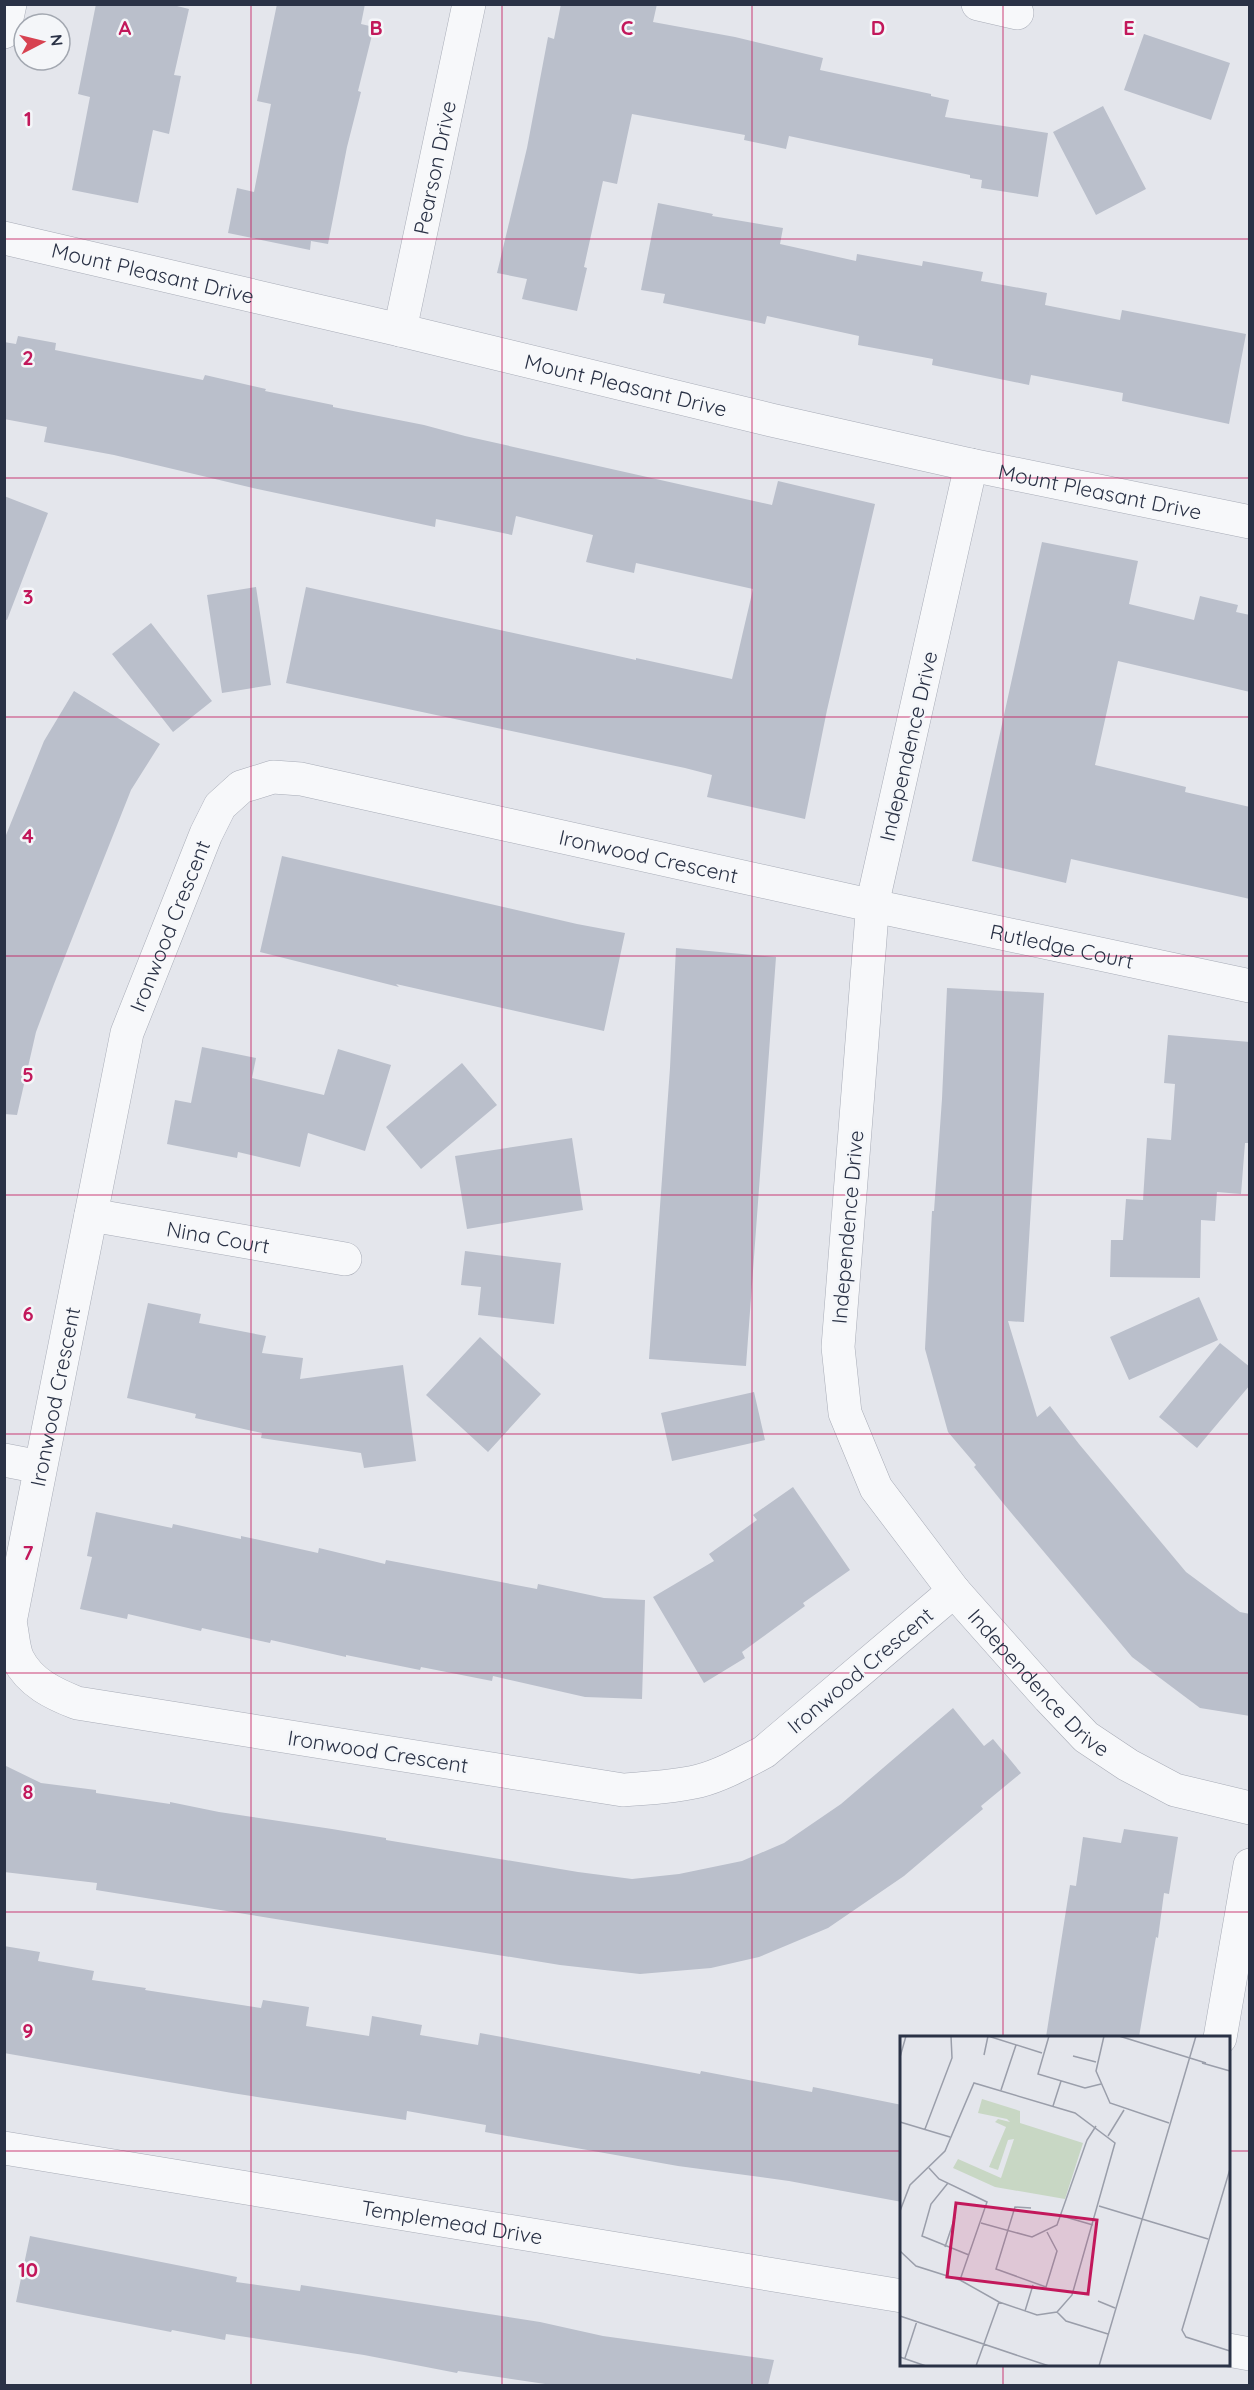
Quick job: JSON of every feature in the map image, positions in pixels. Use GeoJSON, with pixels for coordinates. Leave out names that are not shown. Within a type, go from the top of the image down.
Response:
{"type":"FeatureCollection","features":[{"type":"Feature","properties":{"kind":"street"},"geometry":{"type":"LineString","coordinates":[[4,32],[10,4]]}},
{"type":"Feature","properties":{"kind":"street","name":"Pearson Drive"},"geometry":{"type":"LineString","coordinates":[[400,330],[469,4]]}},
{"type":"Feature","properties":{"kind":"street"},"geometry":{"type":"LineString","coordinates":[[978,4],[1017,13]]}},
{"type":"Feature","properties":{"kind":"street","name":"Mount Pleasant Drive"},"geometry":{"type":"LineString","coordinates":[[4,238],[400,330],[759,417],[971,465],[1250,522]]}},
{"type":"Feature","properties":{"kind":"street","name":"Independence Drive"},"geometry":{"type":"LineString","coordinates":[[971,465],[876,890],[838,1347],[845,1413],[876,1488],[954,1591],[1086,1737],[1128,1765],[1175,1790],[1250,1808]]}},
{"type":"Feature","properties":{"kind":"street","name":"Ironwood Crescent"},"geometry":{"type":"LineString","coordinates":[[874,906],[301,779],[273,777],[241,788],[220,806],[206,834],[127,1033],[10,1622],[18,1659],[32,1678],[51,1692],[77,1703],[623,1790],[662,1788],[699,1781],[764,1752],[954,1591]]}},
{"type":"Feature","properties":{"kind":"street","name":"Rutledge Court"},"geometry":{"type":"LineString","coordinates":[[874,906],[1250,986]]}},
{"type":"Feature","properties":{"kind":"street","name":"Nina Court"},"geometry":{"type":"LineString","coordinates":[[91,1215],[345,1259]]}},
{"type":"Feature","properties":{"kind":"street"},"geometry":{"type":"LineString","coordinates":[[4,1460],[40,1467]]}},
{"type":"Feature","properties":{"kind":"street"},"geometry":{"type":"LineString","coordinates":[[1220,2036],[1250,1865]]}},
{"type":"Feature","properties":{"kind":"street","name":"Templemead Drive"},"geometry":{"type":"LineString","coordinates":[[4,2148],[900,2296]]}},
{"type":"Feature","properties":{"kind":"street"},"geometry":{"type":"LineString","coordinates":[[1230,2350],[1250,2354]]}},
{"type":"Feature","properties":{"kind":"building"},"geometry":{"type":"Polygon","coordinates":[[[96,4],[169,4],[189,9],[174,75],[181,76],[169,134],[153,130],[138,203],[72,190],[90,97],[78,94],[96,4]]]}},
{"type":"Feature","properties":{"kind":"building"},"geometry":{"type":"Polygon","coordinates":[[[277,4],[365,4],[361,24],[374,27],[358,91],[361,92],[347,147],[328,244],[311,241],[310,250],[228,233],[237,188],[254,192],[271,104],[257,101],[277,4]]]}},
{"type":"Feature","properties":{"kind":"building"},"geometry":{"type":"Polygon","coordinates":[[[561,4],[657,4],[653,22],[735,37],[823,58],[820,70],[949,100],[945,117],[1048,133],[1038,197],[981,188],[982,180],[970,178],[970,175],[789,136],[786,149],[744,140],[745,135],[632,114],[617,184],[603,181],[577,311],[522,299],[527,279],[497,273],[527,148],[548,37],[554,39],[561,4]]]}},
{"type":"Feature","properties":{"kind":"building"},"geometry":{"type":"Polygon","coordinates":[[[1144,34],[1230,63],[1211,120],[1124,90],[1144,34]]]}},
{"type":"Feature","properties":{"kind":"building"},"geometry":{"type":"Polygon","coordinates":[[[1103,106],[1146,189],[1096,215],[1053,132],[1103,106]]]}},
{"type":"Feature","properties":{"kind":"building"},"geometry":{"type":"Polygon","coordinates":[[[658,203],[713,214],[712,216],[783,228],[780,244],[856,261],[857,254],[922,266],[923,261],[983,272],[981,281],[1047,293],[1045,305],[1120,320],[1122,310],[1246,334],[1229,424],[1122,401],[1123,393],[1031,375],[1029,385],[932,365],[933,359],[858,345],[859,336],[767,316],[765,324],[663,303],[665,294],[641,290],[658,203]]]}},
{"type":"Feature","properties":{"kind":"building"},"geometry":{"type":"Polygon","coordinates":[[[18,336],[56,343],[55,350],[203,380],[205,375],[266,389],[265,391],[333,405],[333,407],[424,425],[772,505],[778,481],[875,504],[827,710],[805,819],[707,797],[712,775],[286,683],[306,587],[732,679],[753,589],[636,563],[634,573],[586,562],[593,535],[516,516],[512,535],[436,519],[435,527],[114,455],[44,442],[47,427],[4,419],[4,342],[16,344],[18,336]]]}},
{"type":"Feature","properties":{"kind":"building"},"geometry":{"type":"Polygon","coordinates":[[[4,496],[48,513],[7,620],[4,619],[4,496]]]}},
{"type":"Feature","properties":{"kind":"building"},"geometry":{"type":"Polygon","coordinates":[[[1042,542],[1138,561],[1129,604],[1194,620],[1200,596],[1238,605],[1236,612],[1250,615],[1250,692],[1118,661],[1095,765],[1186,787],[1185,792],[1250,807],[1250,899],[1071,859],[1066,883],[972,861],[1042,542]]]}},
{"type":"Feature","properties":{"kind":"building"},"geometry":{"type":"Polygon","coordinates":[[[256,587],[271,685],[222,693],[207,595],[256,587]]]}},
{"type":"Feature","properties":{"kind":"building"},"geometry":{"type":"Polygon","coordinates":[[[151,623],[212,701],[173,732],[112,654],[151,623]]]}},
{"type":"Feature","properties":{"kind":"building"},"geometry":{"type":"Polygon","coordinates":[[[74,691],[160,744],[131,790],[54,984],[36,1032],[17,1115],[4,1114],[4,840],[44,741],[74,691]]]}},
{"type":"Feature","properties":{"kind":"building"},"geometry":{"type":"Polygon","coordinates":[[[282,856],[625,933],[604,1031],[396,984],[399,987],[260,952],[282,856]]]}},
{"type":"Feature","properties":{"kind":"building"},"geometry":{"type":"Polygon","coordinates":[[[676,948],[776,957],[746,1366],[649,1359],[670,1068],[676,948]]]}},
{"type":"Feature","properties":{"kind":"building"},"geometry":{"type":"Polygon","coordinates":[[[947,988],[1044,993],[1024,1322],[1008,1321],[1037,1417],[1050,1406],[1186,1572],[1240,1612],[1250,1614],[1250,1716],[1200,1708],[1132,1657],[1003,1503],[974,1467],[976,1465],[948,1432],[925,1349],[947,988]]]}},
{"type":"Feature","properties":{"kind":"building"},"geometry":{"type":"Polygon","coordinates":[[[1168,1035],[1250,1042],[1250,1143],[1245,1143],[1241,1194],[1217,1192],[1215,1221],[1201,1220],[1200,1278],[1110,1277],[1111,1240],[1123,1240],[1126,1199],[1143,1200],[1147,1138],[1171,1140],[1175,1084],[1164,1083],[1168,1035]]]}},
{"type":"Feature","properties":{"kind":"building"},"geometry":{"type":"Polygon","coordinates":[[[202,1047],[256,1058],[252,1078],[324,1095],[338,1049],[391,1065],[365,1151],[308,1133],[300,1167],[238,1152],[237,1158],[167,1144],[175,1100],[191,1103],[202,1047]]]}},
{"type":"Feature","properties":{"kind":"building"},"geometry":{"type":"Polygon","coordinates":[[[462,1063],[497,1105],[421,1169],[386,1127],[462,1063]]]}},
{"type":"Feature","properties":{"kind":"building"},"geometry":{"type":"Polygon","coordinates":[[[572,1138],[583,1210],[467,1229],[455,1156],[572,1138]]]}},
{"type":"Feature","properties":{"kind":"building"},"geometry":{"type":"Polygon","coordinates":[[[465,1251],[561,1263],[554,1324],[478,1315],[481,1287],[461,1285],[465,1251]]]}},
{"type":"Feature","properties":{"kind":"building"},"geometry":{"type":"Polygon","coordinates":[[[1199,1297],[1218,1340],[1129,1380],[1110,1337],[1199,1297]]]}},
{"type":"Feature","properties":{"kind":"building"},"geometry":{"type":"Polygon","coordinates":[[[148,1303],[201,1314],[199,1323],[266,1336],[262,1353],[303,1358],[300,1379],[403,1365],[416,1461],[364,1468],[361,1453],[261,1438],[262,1433],[195,1418],[196,1414],[127,1398],[148,1303]]]}},
{"type":"Feature","properties":{"kind":"building"},"geometry":{"type":"Polygon","coordinates":[[[480,1337],[541,1394],[488,1452],[426,1395],[480,1337]]]}},
{"type":"Feature","properties":{"kind":"building"},"geometry":{"type":"Polygon","coordinates":[[[1220,1343],[1250,1367],[1250,1385],[1197,1448],[1159,1417],[1220,1343]]]}},
{"type":"Feature","properties":{"kind":"building"},"geometry":{"type":"Polygon","coordinates":[[[754,1392],[765,1440],[672,1461],[661,1413],[754,1392]]]}},
{"type":"Feature","properties":{"kind":"building"},"geometry":{"type":"Polygon","coordinates":[[[793,1487],[850,1570],[803,1603],[805,1606],[742,1652],[745,1658],[704,1683],[653,1597],[714,1561],[709,1554],[757,1520],[753,1515],[793,1487]]]}},
{"type":"Feature","properties":{"kind":"building"},"geometry":{"type":"Polygon","coordinates":[[[96,1512],[172,1528],[173,1524],[241,1539],[241,1536],[318,1553],[319,1548],[385,1564],[386,1560],[537,1589],[538,1584],[604,1598],[645,1600],[642,1699],[585,1697],[493,1676],[492,1681],[421,1667],[420,1670],[346,1655],[346,1657],[271,1640],[270,1643],[202,1628],[201,1631],[128,1614],[127,1619],[80,1609],[92,1557],[87,1556],[96,1512]]]}},
{"type":"Feature","properties":{"kind":"building"},"geometry":{"type":"Polygon","coordinates":[[[953,1708],[984,1746],[993,1739],[1021,1773],[981,1806],[983,1809],[904,1876],[828,1928],[759,1957],[711,1968],[640,1974],[560,1965],[96,1890],[97,1883],[4,1872],[4,1765],[41,1783],[96,1790],[96,1793],[170,1804],[170,1802],[578,1872],[632,1879],[679,1874],[742,1861],[784,1843],[841,1804],[953,1708]]]}},
{"type":"Feature","properties":{"kind":"building"},"geometry":{"type":"Polygon","coordinates":[[[1124,1829],[1178,1837],[1169,1894],[1164,1893],[1139,2036],[1046,2036],[1070,1885],[1076,1886],[1083,1837],[1121,1843],[1124,1829]]]}},
{"type":"Feature","properties":{"kind":"building"},"geometry":{"type":"Polygon","coordinates":[[[4,1946],[40,1952],[38,1961],[94,1971],[92,1980],[261,2008],[263,2000],[309,2007],[306,2026],[369,2036],[372,2016],[422,2025],[420,2035],[478,2045],[480,2033],[700,2074],[701,2071],[812,2092],[813,2087],[900,2105],[900,2202],[789,2181],[678,2166],[485,2132],[486,2125],[407,2111],[406,2120],[232,2093],[4,2053],[4,1946]]]}},
{"type":"Feature","properties":{"kind":"building"},"geometry":{"type":"Polygon","coordinates":[[[30,2236],[237,2277],[236,2282],[300,2291],[301,2285],[540,2322],[603,2336],[774,2360],[768,2385],[552,2385],[458,2371],[457,2373],[364,2355],[226,2334],[225,2340],[172,2330],[171,2332],[16,2302],[30,2236]]]}}]}
